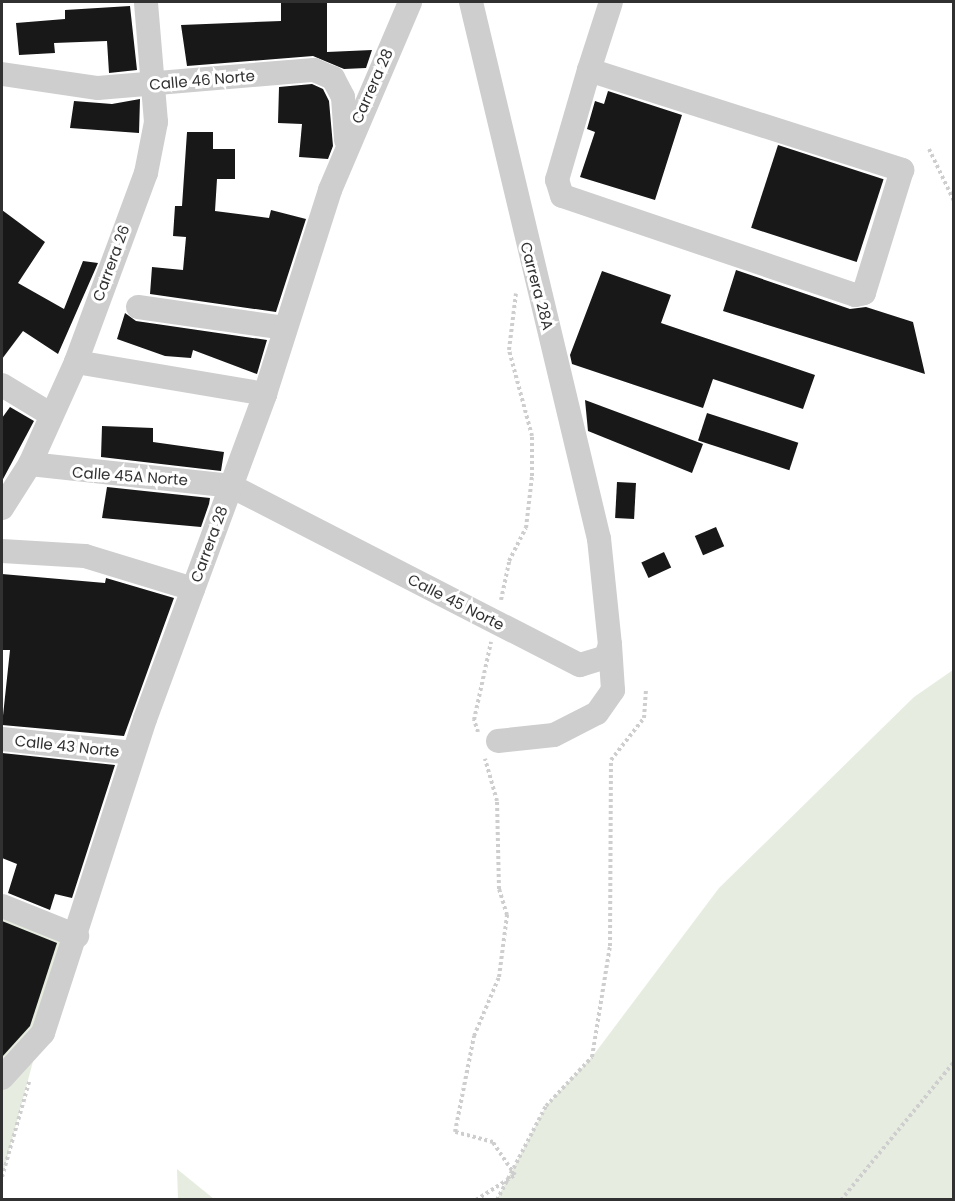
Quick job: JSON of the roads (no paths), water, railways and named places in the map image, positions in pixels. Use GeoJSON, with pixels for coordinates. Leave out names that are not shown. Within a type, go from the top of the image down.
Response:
{"type":"FeatureCollection","features":[{"type":"Feature","properties":{"kind":"street","name":"Carrera 26"},"geometry":{"type":"LineString","coordinates":[[2,508],[30,464],[50,414],[76,362],[146,173],[156,122],[155,84],[146,2]]}},
{"type":"Feature","properties":{"kind":"street","name":"Carrera 28"},"geometry":{"type":"LineString","coordinates":[[2,1078],[43,1033],[77,936],[133,753],[265,393],[347,144],[410,2]]}},
{"type":"Feature","properties":{"kind":"street","name":"Carrera 28A"},"geometry":{"type":"LineString","coordinates":[[471,2],[526,249],[571,409],[603,570],[610,645]]}},
{"type":"Feature","properties":{"kind":"street"},"geometry":{"type":"LineString","coordinates":[[589,70],[902,170],[864,293],[855,295],[562,196],[557,180],[589,70],[611,2]]}},
{"type":"Feature","properties":{"kind":"street","name":"Calle 46 Norte"},"geometry":{"type":"LineString","coordinates":[[2,75],[98,88],[314,70],[333,78],[343,98],[347,144]]}},
{"type":"Feature","properties":{"kind":"street"},"geometry":{"type":"LineString","coordinates":[[138,307],[285,328]]}},
{"type":"Feature","properties":{"kind":"street"},"geometry":{"type":"LineString","coordinates":[[76,362],[265,393]]}},
{"type":"Feature","properties":{"kind":"street"},"geometry":{"type":"LineString","coordinates":[[2,385],[50,414]]}},
{"type":"Feature","properties":{"kind":"street","name":"Calle 45A Norte"},"geometry":{"type":"LineString","coordinates":[[30,464],[231,486]]}},
{"type":"Feature","properties":{"kind":"street","name":"Calle 45 Norte"},"geometry":{"type":"LineString","coordinates":[[231,486],[580,665],[606,657],[610,645]]}},
{"type":"Feature","properties":{"kind":"street"},"geometry":{"type":"LineString","coordinates":[[2,551],[85,556],[193,589]]}},
{"type":"Feature","properties":{"kind":"street"},"geometry":{"type":"LineString","coordinates":[[498,741],[554,735],[597,713],[613,690],[610,645]]}},
{"type":"Feature","properties":{"kind":"street","name":"Calle 43 Norte"},"geometry":{"type":"LineString","coordinates":[[2,739],[133,753]]}},
{"type":"Feature","properties":{"kind":"street"},"geometry":{"type":"LineString","coordinates":[[2,906],[77,936]]}}]}
